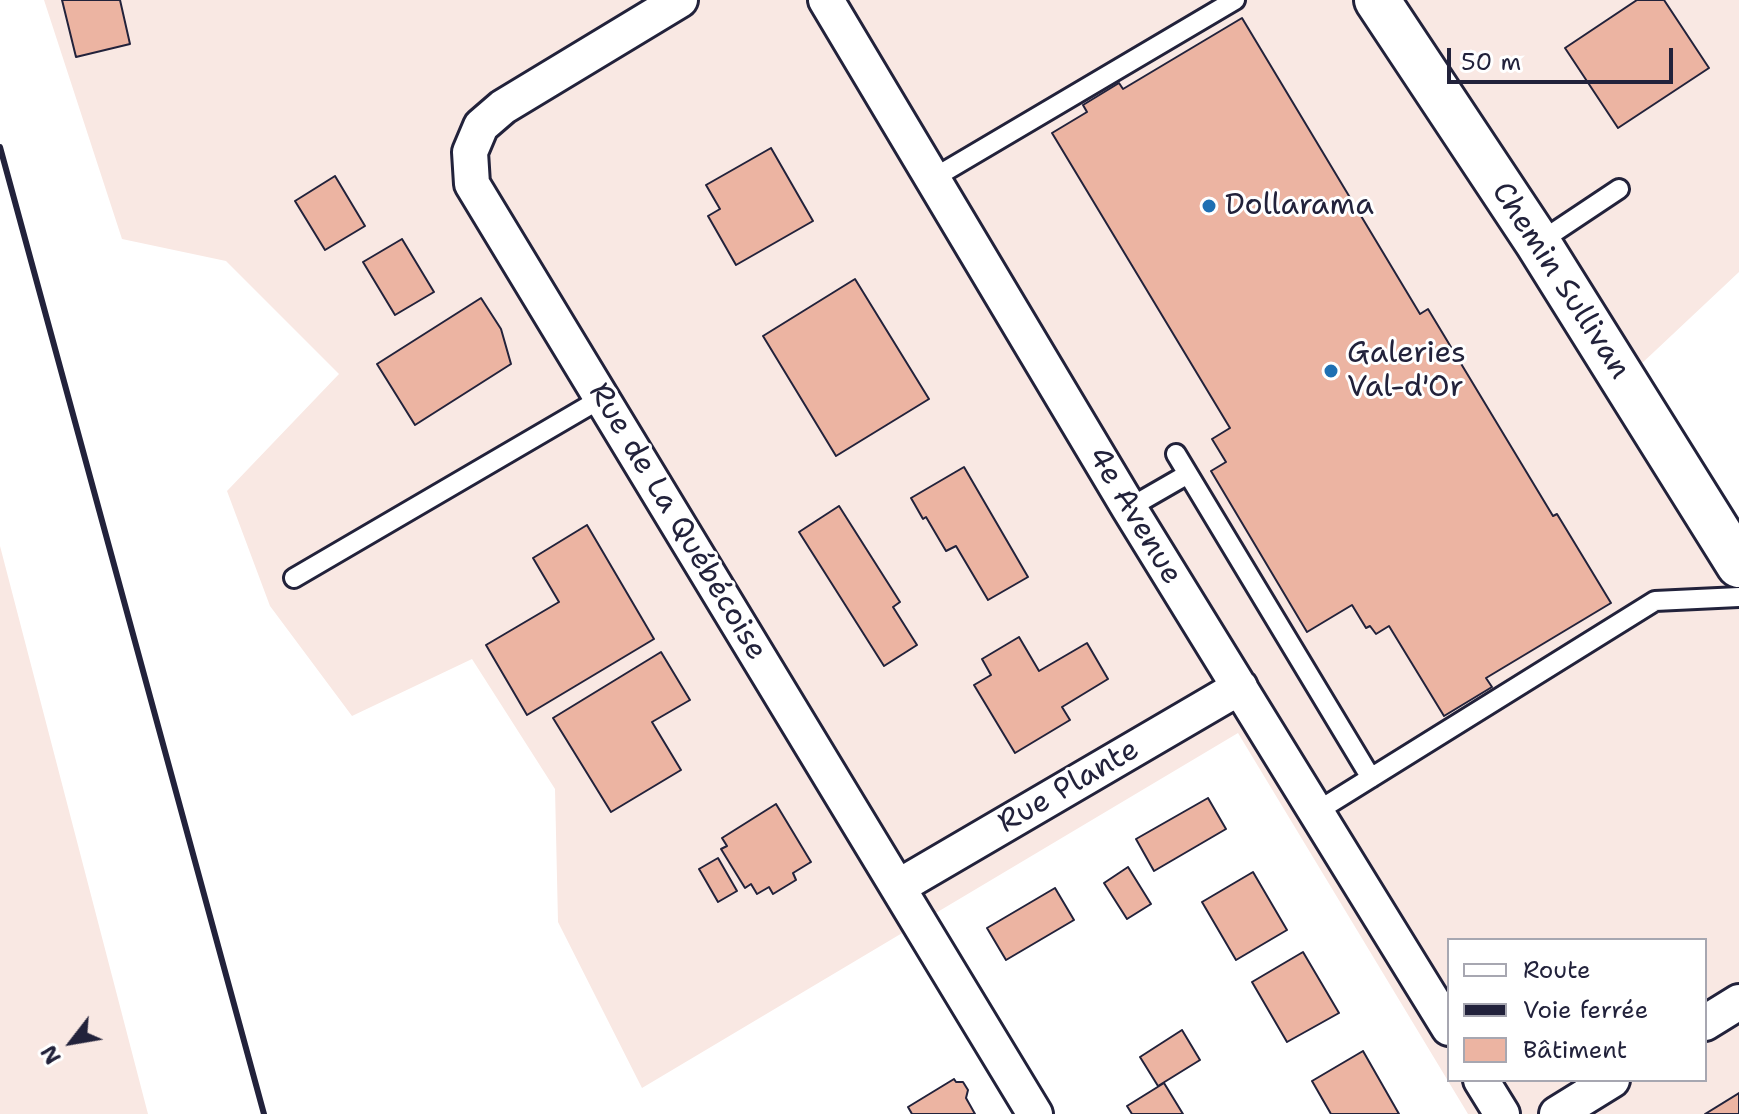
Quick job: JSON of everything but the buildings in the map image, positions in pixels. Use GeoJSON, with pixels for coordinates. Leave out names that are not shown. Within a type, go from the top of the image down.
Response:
{"type":"FeatureCollection","features":[{"type":"Feature","properties":{"kind":"street","name":"Rue de La Québécoise"},"geometry":{"type":"LineString","coordinates":[[680,0],[503,107],[481,126],[470,152],[472,184],[1035,1114]]}},
{"type":"Feature","properties":{"kind":"street","name":"4e Avenue"},"geometry":{"type":"LineString","coordinates":[[826,0],[1129,508],[1447,1025]]}},
{"type":"Feature","properties":{"kind":"street","name":"Chemin Sullivan"},"geometry":{"type":"LineString","coordinates":[[1377,0],[1538,243],[1739,565]]}},
{"type":"Feature","properties":{"kind":"street","name":"Rue Plante"},"geometry":{"type":"LineString","coordinates":[[898,887],[1240,687]]}},
{"type":"Feature","properties":{"kind":"street"},"geometry":{"type":"LineString","coordinates":[[1707,1022],[1739,1002]]}},
{"type":"Feature","properties":{"kind":"street"},"geometry":{"type":"LineString","coordinates":[[1482,1082],[1502,1114]]}},
{"type":"Feature","properties":{"kind":"street"},"geometry":{"type":"LineString","coordinates":[[1557,1114],[1609,1082]]}},
{"type":"Feature","properties":{"kind":"lane"},"geometry":{"type":"LineString","coordinates":[[932,179],[1235,0]]}},
{"type":"Feature","properties":{"kind":"lane"},"geometry":{"type":"LineString","coordinates":[[1538,243],[1619,189]]}},
{"type":"Feature","properties":{"kind":"lane"},"geometry":{"type":"LineString","coordinates":[[294,578],[602,398]]}},
{"type":"Feature","properties":{"kind":"lane"},"geometry":{"type":"LineString","coordinates":[[1176,454],[1371,778]]}},
{"type":"Feature","properties":{"kind":"lane"},"geometry":{"type":"LineString","coordinates":[[1129,508],[1188,474]]}},
{"type":"Feature","properties":{"kind":"lane"},"geometry":{"type":"LineString","coordinates":[[1316,812],[1655,601],[1739,597]]}},
{"type":"Feature","properties":{"kind":"shaded area"},"geometry":{"type":"Polygon","coordinates":[[[44,0],[1739,0],[1739,272],[1606,397],[1739,599],[1739,1114],[1468,1114],[1449,1082],[1707,1082],[1707,938],[1447,938],[1447,1079],[1238,733],[642,1088],[558,922],[555,789],[472,659],[352,716],[270,606],[227,491],[339,374],[226,261],[122,239],[44,0]]]}},
{"type":"Feature","properties":{"kind":"shaded area"},"geometry":{"type":"Polygon","coordinates":[[[0,546],[148,1114],[0,1114],[0,546]]]}},
{"type":"Feature","properties":{"kind":"railway"},"geometry":{"type":"LineString","coordinates":[[0,147],[264,1114]]}},
{"type":"Feature","properties":{"kind":"place","name":"Dollarama"},"geometry":{"type":"Point","coordinates":[1209,206]}},
{"type":"Feature","properties":{"kind":"place","name":"Galeries Val-d'Or"},"geometry":{"type":"Point","coordinates":[1331,371]}}]}
